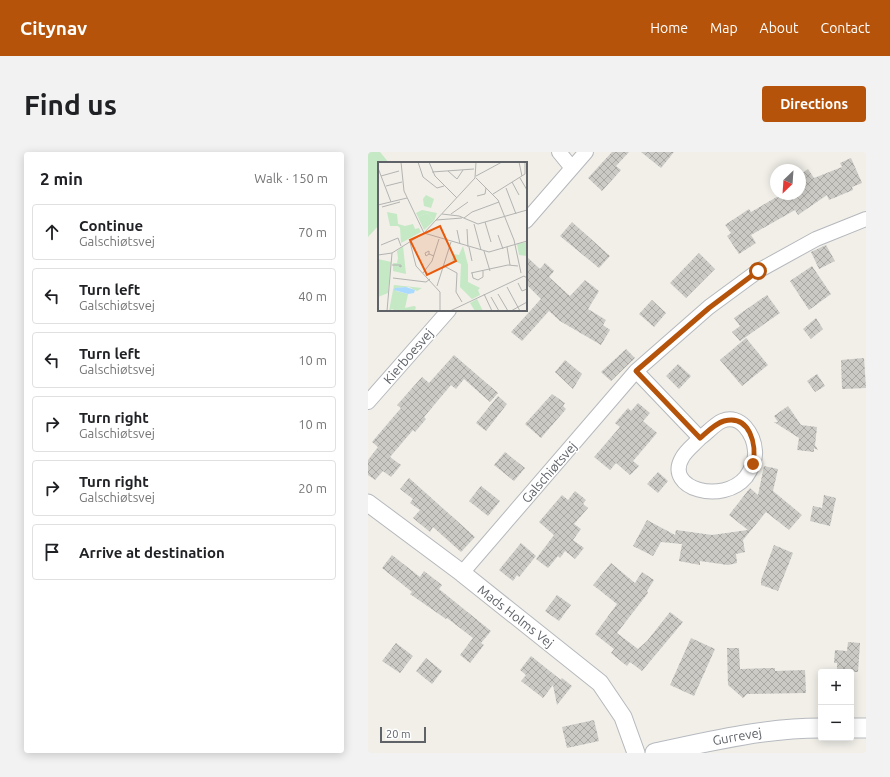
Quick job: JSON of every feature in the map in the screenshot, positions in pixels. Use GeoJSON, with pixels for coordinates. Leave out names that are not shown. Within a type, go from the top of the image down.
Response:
{"type":"FeatureCollection","features":[{"type":"Feature","properties":{"kind":"main road","name":"Gurrevej"},"geometry":{"type":"LineString","coordinates":[[655,753],[726,737],[791,728],[818,728]]}},
{"type":"Feature","properties":{"kind":"main road"},"geometry":{"type":"LineString","coordinates":[[854,728],[866,728]]}},
{"type":"Feature","properties":{"kind":"street"},"geometry":{"type":"LineString","coordinates":[[559,152],[572,168]]}},
{"type":"Feature","properties":{"kind":"street"},"geometry":{"type":"LineString","coordinates":[[527,220],[586,152]]}},
{"type":"Feature","properties":{"kind":"street","name":"Galschiøtsvej"},"geometry":{"type":"LineString","coordinates":[[462,573],[636,371],[709,308],[758,271],[816,239],[866,219]]}},
{"type":"Feature","properties":{"kind":"street","name":"Kierboesvej"},"geometry":{"type":"LineString","coordinates":[[368,402],[447,311]]}},
{"type":"Feature","properties":{"kind":"street"},"geometry":{"type":"LineString","coordinates":[[636,371],[700,438]]}},
{"type":"Feature","properties":{"kind":"street"},"geometry":{"type":"LineString","coordinates":[[734,419],[744,425],[752,436],[756,452],[753,464],[746,477],[734,487],[720,492],[706,492],[692,488],[682,480],[679,469],[681,458],[700,438],[722,421],[734,419]]}},
{"type":"Feature","properties":{"kind":"street","name":"Mads Holms Vej"},"geometry":{"type":"LineString","coordinates":[[368,503],[462,573],[600,683],[623,717],[636,753]]}},
{"type":"Feature","properties":{"kind":"green space"},"geometry":{"type":"Polygon","coordinates":[[[368,152],[380,152],[388,162],[378,162],[378,226],[368,237],[368,152]]]}},
{"type":"Feature","properties":{"kind":"building"},"geometry":{"type":"Polygon","coordinates":[[[612,152],[629,152],[616,166],[621,170],[602,191],[588,178],[612,152]]]}},
{"type":"Feature","properties":{"kind":"building"},"geometry":{"type":"Polygon","coordinates":[[[641,152],[674,152],[661,168],[641,152]]]}},
{"type":"Feature","properties":{"kind":"building"},"geometry":{"type":"Polygon","coordinates":[[[851,158],[862,183],[852,187],[853,190],[829,200],[827,195],[798,215],[795,210],[751,235],[756,243],[739,254],[727,236],[731,233],[725,225],[749,209],[751,212],[772,200],[806,200],[806,170],[808,169],[814,178],[842,167],[840,163],[851,158]]]}},
{"type":"Feature","properties":{"kind":"building"},"geometry":{"type":"Polygon","coordinates":[[[572,222],[610,256],[599,268],[560,236],[572,222]]]}},
{"type":"Feature","properties":{"kind":"building"},"geometry":{"type":"Polygon","coordinates":[[[826,245],[835,261],[819,269],[811,252],[826,245]]]}},
{"type":"Feature","properties":{"kind":"building"},"geometry":{"type":"Polygon","coordinates":[[[699,253],[715,269],[686,298],[670,283],[699,253]]]}},
{"type":"Feature","properties":{"kind":"building"},"geometry":{"type":"Polygon","coordinates":[[[527,257],[540,269],[545,263],[554,271],[549,277],[570,296],[585,280],[599,291],[588,309],[606,320],[603,325],[610,330],[601,345],[560,321],[549,311],[522,341],[511,332],[541,299],[527,285],[527,257]]]}},
{"type":"Feature","properties":{"kind":"building"},"geometry":{"type":"Polygon","coordinates":[[[812,266],[831,294],[809,310],[790,281],[812,266]]]}},
{"type":"Feature","properties":{"kind":"building"},"geometry":{"type":"Polygon","coordinates":[[[767,295],[780,313],[740,341],[732,332],[740,326],[734,318],[767,295]]]}},
{"type":"Feature","properties":{"kind":"building"},"geometry":{"type":"Polygon","coordinates":[[[652,300],[666,313],[654,327],[639,314],[652,300]]]}},
{"type":"Feature","properties":{"kind":"building"},"geometry":{"type":"Polygon","coordinates":[[[816,318],[823,329],[811,339],[803,329],[816,318]]]}},
{"type":"Feature","properties":{"kind":"building"},"geometry":{"type":"Polygon","coordinates":[[[746,338],[768,365],[742,386],[720,360],[746,338]]]}},
{"type":"Feature","properties":{"kind":"building"},"geometry":{"type":"Polygon","coordinates":[[[626,349],[635,358],[611,381],[601,372],[626,349]]]}},
{"type":"Feature","properties":{"kind":"building"},"geometry":{"type":"Polygon","coordinates":[[[454,355],[498,393],[490,402],[464,379],[456,389],[451,385],[424,417],[426,419],[415,432],[413,430],[390,457],[401,465],[391,477],[383,471],[375,480],[368,475],[368,460],[378,447],[372,442],[401,408],[397,405],[422,377],[429,383],[454,355]]]}},
{"type":"Feature","properties":{"kind":"building"},"geometry":{"type":"Polygon","coordinates":[[[864,358],[866,388],[842,389],[841,360],[864,358]]]}},
{"type":"Feature","properties":{"kind":"building"},"geometry":{"type":"Polygon","coordinates":[[[565,360],[582,374],[573,389],[555,372],[565,360]]]}},
{"type":"Feature","properties":{"kind":"building"},"geometry":{"type":"Polygon","coordinates":[[[678,364],[691,376],[679,389],[666,376],[678,364]]]}},
{"type":"Feature","properties":{"kind":"building"},"geometry":{"type":"Polygon","coordinates":[[[817,374],[825,386],[815,392],[807,381],[817,374]]]}},
{"type":"Feature","properties":{"kind":"building"},"geometry":{"type":"Polygon","coordinates":[[[552,394],[565,403],[563,406],[566,409],[541,438],[525,424],[552,394]]]}},
{"type":"Feature","properties":{"kind":"building"},"geometry":{"type":"Polygon","coordinates":[[[498,396],[507,404],[486,431],[476,423],[498,396]]]}},
{"type":"Feature","properties":{"kind":"building"},"geometry":{"type":"Polygon","coordinates":[[[638,403],[650,413],[643,421],[657,433],[633,461],[639,466],[630,475],[616,463],[610,470],[594,457],[620,427],[615,423],[628,408],[631,411],[638,403]]]}},
{"type":"Feature","properties":{"kind":"building"},"geometry":{"type":"Polygon","coordinates":[[[788,406],[801,425],[817,427],[815,445],[818,450],[814,448],[814,452],[797,450],[799,438],[774,422],[778,422],[774,416],[788,406]]]}},
{"type":"Feature","properties":{"kind":"building"},"geometry":{"type":"Polygon","coordinates":[[[505,452],[525,468],[514,481],[494,465],[505,452]]]}},
{"type":"Feature","properties":{"kind":"building"},"geometry":{"type":"Polygon","coordinates":[[[764,466],[778,469],[773,491],[802,515],[789,530],[766,512],[743,540],[745,552],[736,554],[737,563],[728,565],[700,561],[700,565],[679,561],[682,544],[661,542],[653,556],[633,546],[647,520],[675,535],[676,530],[712,535],[748,530],[729,515],[750,488],[758,495],[764,466]]]}},
{"type":"Feature","properties":{"kind":"building"},"geometry":{"type":"Polygon","coordinates":[[[658,472],[668,481],[658,493],[647,484],[658,472]]]}},
{"type":"Feature","properties":{"kind":"building"},"geometry":{"type":"Polygon","coordinates":[[[409,478],[475,537],[461,552],[433,527],[430,532],[413,518],[420,510],[410,503],[413,499],[400,489],[409,478]]]}},
{"type":"Feature","properties":{"kind":"building"},"geometry":{"type":"Polygon","coordinates":[[[481,486],[500,501],[488,516],[469,501],[481,486]]]}},
{"type":"Feature","properties":{"kind":"building"},"geometry":{"type":"Polygon","coordinates":[[[575,491],[586,500],[583,504],[588,508],[574,524],[581,529],[573,540],[584,548],[575,559],[565,551],[560,558],[558,556],[548,568],[536,559],[554,535],[539,522],[562,495],[568,500],[575,491]]]}},
{"type":"Feature","properties":{"kind":"building"},"geometry":{"type":"Polygon","coordinates":[[[824,495],[836,498],[830,526],[810,521],[813,506],[822,508],[824,495]]]}},
{"type":"Feature","properties":{"kind":"building"},"geometry":{"type":"Polygon","coordinates":[[[521,543],[536,556],[519,577],[517,575],[513,581],[499,570],[521,543]]]}},
{"type":"Feature","properties":{"kind":"building"},"geometry":{"type":"Polygon","coordinates":[[[774,545],[793,553],[778,591],[761,585],[761,580],[774,545]]]}},
{"type":"Feature","properties":{"kind":"building"},"geometry":{"type":"Polygon","coordinates":[[[392,555],[420,577],[424,571],[442,585],[439,589],[491,631],[481,643],[484,645],[470,663],[460,655],[473,638],[447,618],[446,619],[410,594],[412,592],[382,568],[392,555]]]}},
{"type":"Feature","properties":{"kind":"building"},"geometry":{"type":"Polygon","coordinates":[[[611,563],[635,583],[642,572],[654,580],[647,591],[648,593],[617,633],[638,649],[647,641],[670,612],[683,622],[642,671],[630,662],[627,666],[611,653],[614,649],[595,634],[617,604],[593,585],[611,563]]]}},
{"type":"Feature","properties":{"kind":"building"},"geometry":{"type":"Polygon","coordinates":[[[557,595],[571,605],[559,621],[545,611],[557,595]]]}},
{"type":"Feature","properties":{"kind":"building"},"geometry":{"type":"Polygon","coordinates":[[[691,638],[715,649],[694,696],[670,685],[691,638]]]}},
{"type":"Feature","properties":{"kind":"building"},"geometry":{"type":"Polygon","coordinates":[[[848,642],[860,643],[858,672],[854,672],[854,669],[837,669],[837,663],[834,663],[835,650],[847,651],[848,642]]]}},
{"type":"Feature","properties":{"kind":"building"},"geometry":{"type":"Polygon","coordinates":[[[396,643],[413,656],[400,673],[382,661],[396,643]]]}},
{"type":"Feature","properties":{"kind":"building"},"geometry":{"type":"Polygon","coordinates":[[[727,648],[739,648],[740,669],[775,668],[775,671],[805,670],[806,693],[747,694],[743,698],[728,685],[727,648]]]}},
{"type":"Feature","properties":{"kind":"building"},"geometry":{"type":"Polygon","coordinates":[[[531,656],[561,680],[562,678],[572,686],[557,705],[553,685],[543,698],[521,681],[526,675],[520,670],[531,656]]]}},
{"type":"Feature","properties":{"kind":"building"},"geometry":{"type":"Polygon","coordinates":[[[426,658],[442,671],[432,684],[416,671],[426,658]]]}},
{"type":"Feature","properties":{"kind":"building"},"geometry":{"type":"Polygon","coordinates":[[[594,720],[599,741],[567,748],[562,727],[594,720]]]}},
{"type":"Feature","properties":{"kind":"route"},"geometry":{"type":"LineString","coordinates":[[753,464],[756,452],[752,436],[744,425],[734,419],[722,421],[700,438],[636,371],[709,308],[758,271]]}}]}
